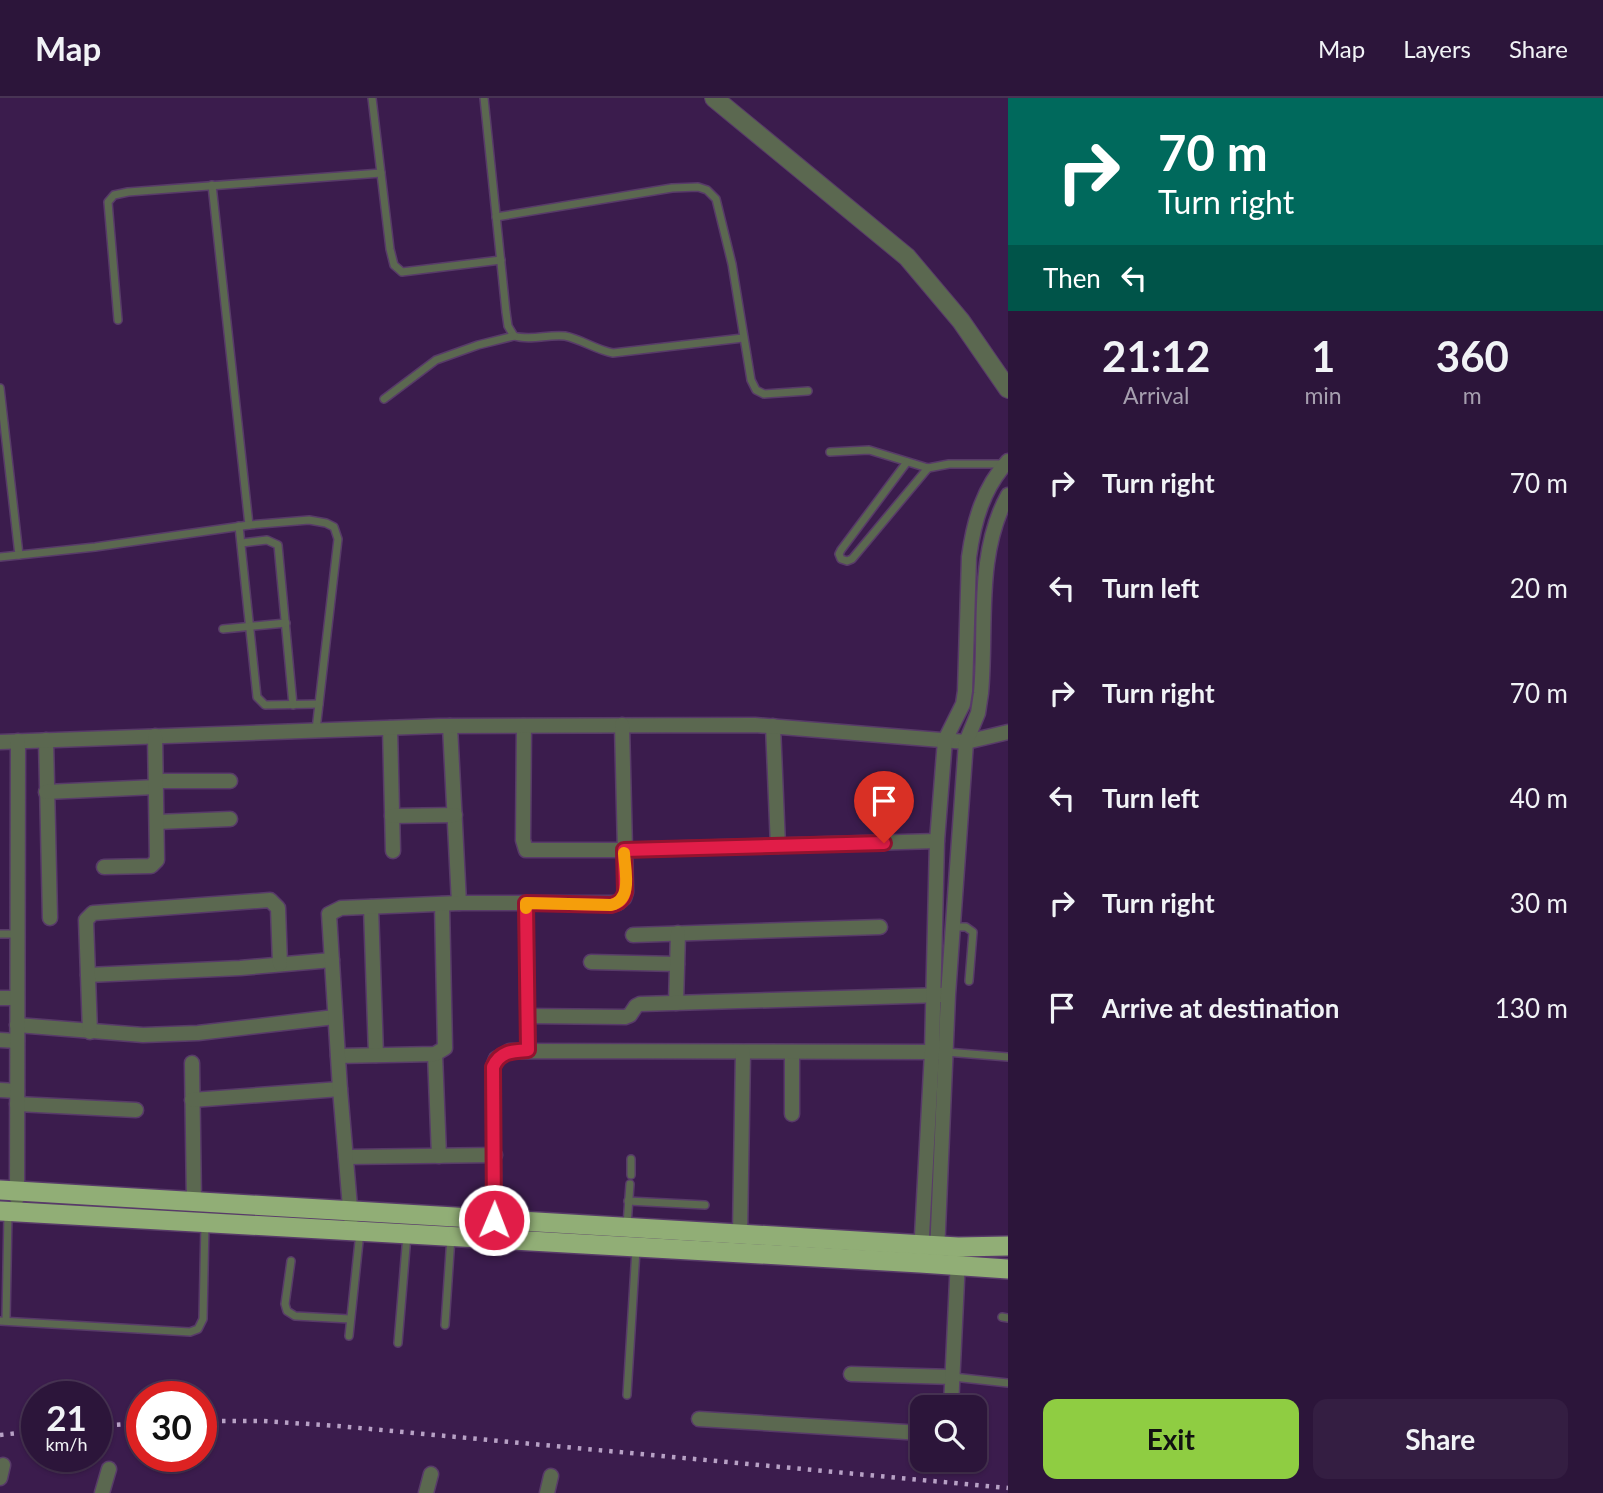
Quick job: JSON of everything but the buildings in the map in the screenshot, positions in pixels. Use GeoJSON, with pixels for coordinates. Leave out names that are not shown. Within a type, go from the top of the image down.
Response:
{"type":"FeatureCollection","features":[{"type":"Feature","properties":{"kind":"highway"},"geometry":{"type":"LineString","coordinates":[[8,1191],[194,1203],[407,1234],[740,1234],[929,1254]]}},
{"type":"Feature","properties":{"kind":"highway"},"geometry":{"type":"LineString","coordinates":[[8,1211],[205,1222],[354,1225],[494,1220],[634,1234],[958,1256],[1008,1269]]}},
{"type":"Feature","properties":{"kind":"highway"},"geometry":{"type":"LineString","coordinates":[[958,1256],[1008,1246]]}},
{"type":"Feature","properties":{"kind":"street"},"geometry":{"type":"LineString","coordinates":[[714,98],[907,257],[961,321],[1008,389]]}},
{"type":"Feature","properties":{"kind":"street"},"geometry":{"type":"LineString","coordinates":[[929,1254],[940,995],[937,841],[945,740],[963,704],[965,691],[968,557],[971,542],[986,489],[1006,462]]}},
{"type":"Feature","properties":{"kind":"street"},"geometry":{"type":"LineString","coordinates":[[940,995],[953,927],[966,742],[978,713],[981,693],[987,556],[994,529],[1008,495]]}},
{"type":"Feature","properties":{"kind":"street"},"geometry":{"type":"LineString","coordinates":[[354,1225],[340,1089],[330,914],[341,908],[459,903],[618,903],[624,898],[625,892],[622,725]]}},
{"type":"Feature","properties":{"kind":"street"},"geometry":{"type":"LineString","coordinates":[[0,742],[450,726],[773,726],[966,742],[1008,732]]}},
{"type":"Feature","properties":{"kind":"street"},"geometry":{"type":"LineString","coordinates":[[450,726],[459,903]]}},
{"type":"Feature","properties":{"kind":"street"},"geometry":{"type":"LineString","coordinates":[[524,726],[524,847],[530,850],[937,841]]}},
{"type":"Feature","properties":{"kind":"street"},"geometry":{"type":"LineString","coordinates":[[773,726],[778,846]]}},
{"type":"Feature","properties":{"kind":"street"},"geometry":{"type":"LineString","coordinates":[[390,728],[393,851]]}},
{"type":"Feature","properties":{"kind":"street"},"geometry":{"type":"LineString","coordinates":[[104,867],[151,866],[157,860],[155,736]]}},
{"type":"Feature","properties":{"kind":"street"},"geometry":{"type":"LineString","coordinates":[[46,740],[50,918]]}},
{"type":"Feature","properties":{"kind":"street"},"geometry":{"type":"LineString","coordinates":[[8,1211],[17,1098],[18,741]]}},
{"type":"Feature","properties":{"kind":"street"},"geometry":{"type":"LineString","coordinates":[[46,792],[230,781]]}},
{"type":"Feature","properties":{"kind":"street"},"geometry":{"type":"LineString","coordinates":[[392,816],[455,815]]}},
{"type":"Feature","properties":{"kind":"street"},"geometry":{"type":"LineString","coordinates":[[157,822],[230,820]]}},
{"type":"Feature","properties":{"kind":"street"},"geometry":{"type":"LineString","coordinates":[[90,1031],[86,919],[93,913],[270,900],[278,908],[281,964]]}},
{"type":"Feature","properties":{"kind":"street"},"geometry":{"type":"LineString","coordinates":[[526,903],[528,1050]]}},
{"type":"Feature","properties":{"kind":"street"},"geometry":{"type":"LineString","coordinates":[[338,1056],[435,1054],[441,1053],[445,1048],[442,904]]}},
{"type":"Feature","properties":{"kind":"street"},"geometry":{"type":"LineString","coordinates":[[371,907],[376,1055]]}},
{"type":"Feature","properties":{"kind":"street"},"geometry":{"type":"LineString","coordinates":[[633,934],[880,927]]}},
{"type":"Feature","properties":{"kind":"street"},"geometry":{"type":"LineString","coordinates":[[676,1003],[678,933]]}},
{"type":"Feature","properties":{"kind":"street"},"geometry":{"type":"LineString","coordinates":[[88,975],[332,960]]}},
{"type":"Feature","properties":{"kind":"street"},"geometry":{"type":"LineString","coordinates":[[591,962],[677,964]]}},
{"type":"Feature","properties":{"kind":"street"},"geometry":{"type":"LineString","coordinates":[[528,1016],[625,1017],[640,1004],[940,995]]}},
{"type":"Feature","properties":{"kind":"street"},"geometry":{"type":"LineString","coordinates":[[0,998],[17,998]]}},
{"type":"Feature","properties":{"kind":"street"},"geometry":{"type":"LineString","coordinates":[[17,1025],[143,1035],[198,1033],[335,1017]]}},
{"type":"Feature","properties":{"kind":"street"},"geometry":{"type":"LineString","coordinates":[[0,1040],[17,1041]]}},
{"type":"Feature","properties":{"kind":"street"},"geometry":{"type":"LineString","coordinates":[[494,1220],[493,1067],[502,1054],[528,1050],[938,1052]]}},
{"type":"Feature","properties":{"kind":"street"},"geometry":{"type":"LineString","coordinates":[[740,1234],[743,1052]]}},
{"type":"Feature","properties":{"kind":"street"},"geometry":{"type":"LineString","coordinates":[[792,1052],[792,1114]]}},
{"type":"Feature","properties":{"kind":"street"},"geometry":{"type":"LineString","coordinates":[[435,1054],[439,1156]]}},
{"type":"Feature","properties":{"kind":"street"},"geometry":{"type":"LineString","coordinates":[[191,1063],[194,1203]]}},
{"type":"Feature","properties":{"kind":"street"},"geometry":{"type":"LineString","coordinates":[[192,1100],[340,1089]]}},
{"type":"Feature","properties":{"kind":"street"},"geometry":{"type":"LineString","coordinates":[[0,1090],[17,1098],[136,1110]]}},
{"type":"Feature","properties":{"kind":"street"},"geometry":{"type":"LineString","coordinates":[[346,1157],[495,1155]]}},
{"type":"Feature","properties":{"kind":"street"},"geometry":{"type":"LineString","coordinates":[[952,1395],[958,1256]]}},
{"type":"Feature","properties":{"kind":"street"},"geometry":{"type":"LineString","coordinates":[[852,1374],[953,1377]]}},
{"type":"Feature","properties":{"kind":"street"},"geometry":{"type":"LineString","coordinates":[[699,1419],[910,1432]]}},
{"type":"Feature","properties":{"kind":"street"},"geometry":{"type":"LineString","coordinates":[[102,1493],[107,1472]]}},
{"type":"Feature","properties":{"kind":"street"},"geometry":{"type":"LineString","coordinates":[[426,1493],[431,1474]]}},
{"type":"Feature","properties":{"kind":"street"},"geometry":{"type":"LineString","coordinates":[[547,1493],[551,1476]]}},
{"type":"Feature","properties":{"kind":"lane"},"geometry":{"type":"LineString","coordinates":[[372,98],[394,265],[402,272],[501,260]]}},
{"type":"Feature","properties":{"kind":"lane"},"geometry":{"type":"LineString","coordinates":[[484,98],[508,326],[514,336]]}},
{"type":"Feature","properties":{"kind":"lane"},"geometry":{"type":"LineString","coordinates":[[118,320],[108,201],[114,195],[381,173]]}},
{"type":"Feature","properties":{"kind":"lane"},"geometry":{"type":"LineString","coordinates":[[212,185],[249,525]]}},
{"type":"Feature","properties":{"kind":"lane"},"geometry":{"type":"LineString","coordinates":[[496,217],[672,188],[698,187],[707,190],[716,198],[732,264],[751,380],[756,390],[764,394],[808,391]]}},
{"type":"Feature","properties":{"kind":"lane"},"geometry":{"type":"LineString","coordinates":[[384,399],[436,360],[514,336],[524,339],[566,336],[598,350],[613,353],[743,338]]}},
{"type":"Feature","properties":{"kind":"lane"},"geometry":{"type":"LineString","coordinates":[[0,388],[19,555]]}},
{"type":"Feature","properties":{"kind":"lane"},"geometry":{"type":"LineString","coordinates":[[830,452],[869,450],[928,468],[949,464],[1006,462]]}},
{"type":"Feature","properties":{"kind":"lane"},"geometry":{"type":"LineString","coordinates":[[907,462],[841,550],[841,559],[852,559],[928,468]]}},
{"type":"Feature","properties":{"kind":"lane"},"geometry":{"type":"LineString","coordinates":[[0,558],[249,525],[309,520],[334,527],[338,539],[316,730]]}},
{"type":"Feature","properties":{"kind":"lane"},"geometry":{"type":"LineString","coordinates":[[239,526],[259,702],[265,705],[319,704]]}},
{"type":"Feature","properties":{"kind":"lane"},"geometry":{"type":"LineString","coordinates":[[242,543],[267,540],[278,545],[293,705]]}},
{"type":"Feature","properties":{"kind":"lane"},"geometry":{"type":"LineString","coordinates":[[223,628],[286,623]]}},
{"type":"Feature","properties":{"kind":"lane"},"geometry":{"type":"LineString","coordinates":[[953,927],[966,927],[973,932],[969,981]]}},
{"type":"Feature","properties":{"kind":"lane"},"geometry":{"type":"LineString","coordinates":[[0,934],[18,934]]}},
{"type":"Feature","properties":{"kind":"lane"},"geometry":{"type":"LineString","coordinates":[[938,1052],[1008,1057]]}},
{"type":"Feature","properties":{"kind":"lane"},"geometry":{"type":"LineString","coordinates":[[631,1159],[631,1175]]}},
{"type":"Feature","properties":{"kind":"lane"},"geometry":{"type":"LineString","coordinates":[[627,1395],[634,1234],[628,1201],[630,1184]]}},
{"type":"Feature","properties":{"kind":"lane"},"geometry":{"type":"LineString","coordinates":[[628,1201],[705,1205]]}},
{"type":"Feature","properties":{"kind":"lane"},"geometry":{"type":"LineString","coordinates":[[8,1211],[3,1321],[190,1332],[198,1329],[203,1319],[205,1222]]}},
{"type":"Feature","properties":{"kind":"lane"},"geometry":{"type":"LineString","coordinates":[[349,1336],[354,1225]]}},
{"type":"Feature","properties":{"kind":"lane"},"geometry":{"type":"LineString","coordinates":[[398,1343],[407,1234]]}},
{"type":"Feature","properties":{"kind":"lane"},"geometry":{"type":"LineString","coordinates":[[445,1325],[451,1236]]}},
{"type":"Feature","properties":{"kind":"lane"},"geometry":{"type":"LineString","coordinates":[[291,1261],[285,1304],[288,1311],[295,1316],[350,1319]]}},
{"type":"Feature","properties":{"kind":"lane"},"geometry":{"type":"LineString","coordinates":[[953,1377],[1008,1382]]}},
{"type":"Feature","properties":{"kind":"railway"},"geometry":{"type":"LineString","coordinates":[[217,1421],[338,1426],[1008,1488]]}},
{"type":"Feature","properties":{"kind":"railway"},"geometry":{"type":"LineString","coordinates":[[112,1425],[126,1424]]}},
{"type":"Feature","properties":{"kind":"railway"},"geometry":{"type":"LineString","coordinates":[[0,1435],[21,1433]]}},
{"type":"Feature","properties":{"kind":"slow traffic"},"geometry":{"type":"LineString","coordinates":[[526,908],[526,903],[618,903],[624,898],[625,892],[624,853]]}},
{"type":"Feature","properties":{"kind":"route"},"geometry":{"type":"LineString","coordinates":[[494,1220],[493,1067],[502,1054],[528,1050],[526,903],[618,903],[624,898],[625,892],[624,850],[884,843]]}}]}
